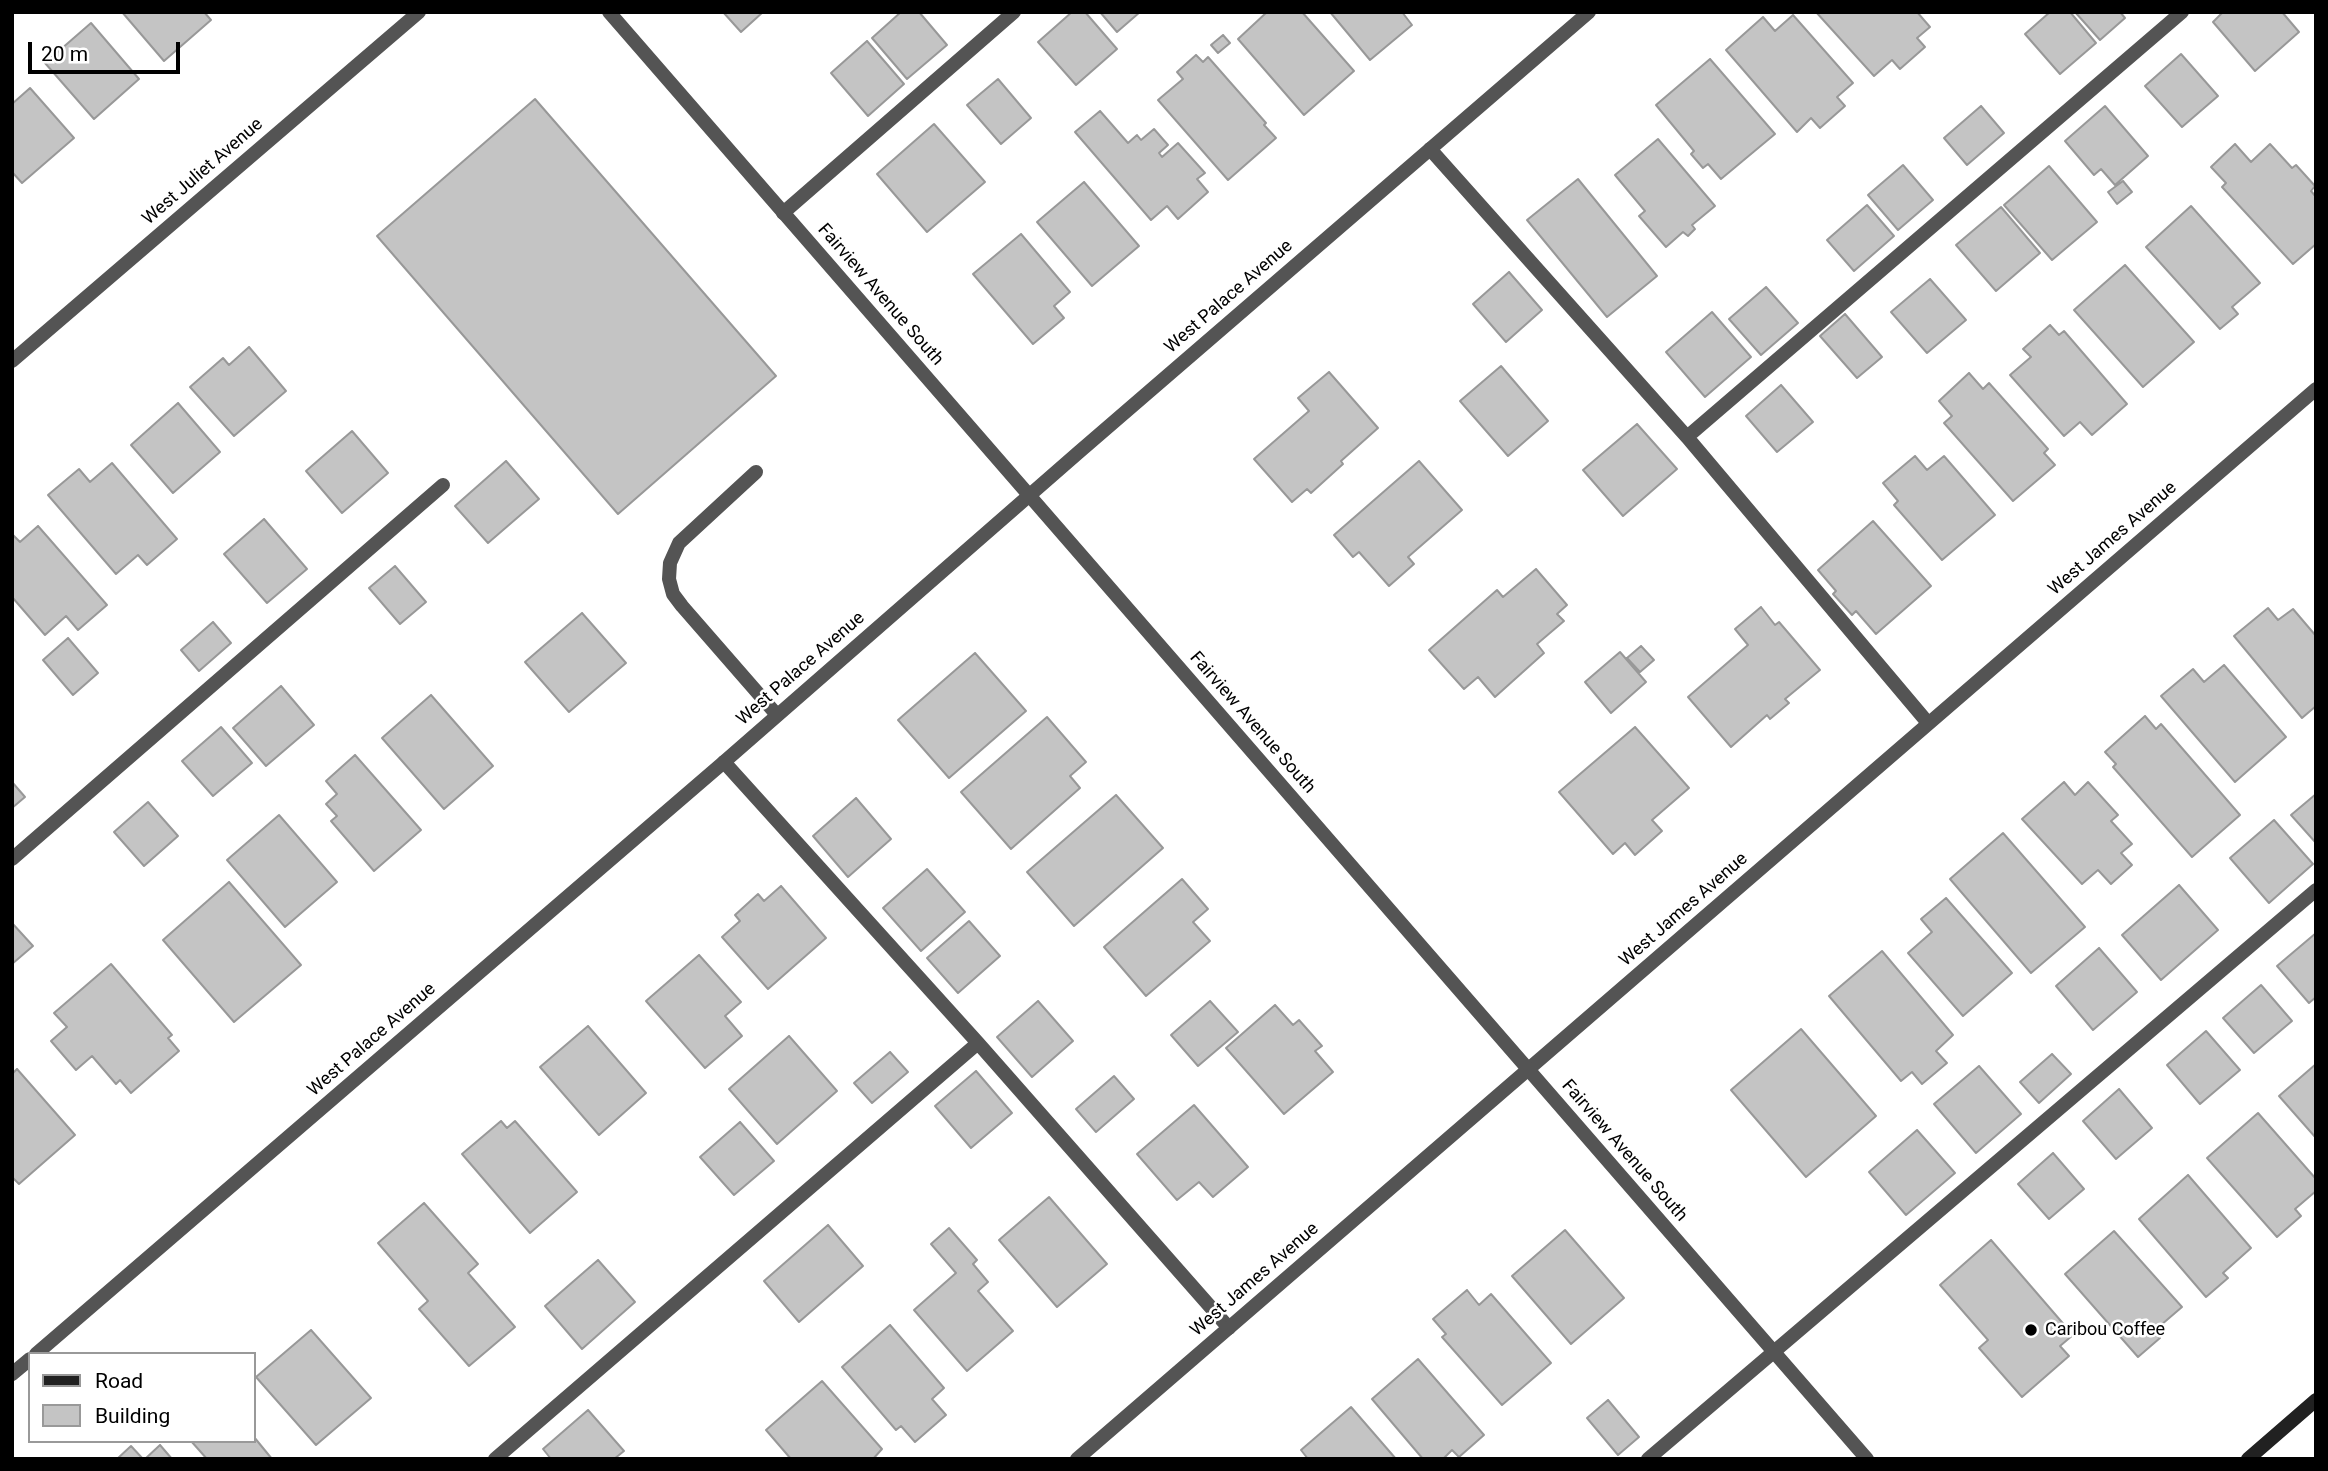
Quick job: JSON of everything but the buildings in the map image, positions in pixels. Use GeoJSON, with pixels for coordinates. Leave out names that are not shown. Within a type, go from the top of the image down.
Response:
{"type":"FeatureCollection","features":[{"type":"Feature","properties":{"kind":"main road"},"geometry":{"type":"LineString","coordinates":[[2248,1459],[2316,1400]]}},
{"type":"Feature","properties":{"kind":"street","name":"West Juliet Avenue"},"geometry":{"type":"LineString","coordinates":[[12,361],[419,12]]}},
{"type":"Feature","properties":{"kind":"street","name":"Fairview Avenue South"},"geometry":{"type":"LineString","coordinates":[[609,12],[1867,1459]]}},
{"type":"Feature","properties":{"kind":"street"},"geometry":{"type":"LineString","coordinates":[[783,213],[1014,12]]}},
{"type":"Feature","properties":{"kind":"street","name":"West Palace Avenue"},"geometry":{"type":"LineString","coordinates":[[38,1352],[1589,12]]}},
{"type":"Feature","properties":{"kind":"street"},"geometry":{"type":"LineString","coordinates":[[1687,437],[2182,12]]}},
{"type":"Feature","properties":{"kind":"street"},"geometry":{"type":"LineString","coordinates":[[1430,149],[1687,437],[1928,723]]}},
{"type":"Feature","properties":{"kind":"street","name":"West James Avenue"},"geometry":{"type":"LineString","coordinates":[[1077,1459],[2316,389]]}},
{"type":"Feature","properties":{"kind":"street"},"geometry":{"type":"LineString","coordinates":[[756,472],[679,543],[670,563],[669,579],[673,594],[682,606],[777,715]]}},
{"type":"Feature","properties":{"kind":"street"},"geometry":{"type":"LineString","coordinates":[[12,859],[443,485]]}},
{"type":"Feature","properties":{"kind":"street"},"geometry":{"type":"LineString","coordinates":[[724,762],[978,1043],[1229,1328]]}},
{"type":"Feature","properties":{"kind":"street"},"geometry":{"type":"LineString","coordinates":[[1648,1459],[2316,890]]}},
{"type":"Feature","properties":{"kind":"street"},"geometry":{"type":"LineString","coordinates":[[495,1459],[978,1043]]}},
{"type":"Feature","properties":{"kind":"street"},"geometry":{"type":"LineString","coordinates":[[12,1374],[28,1361]]}},
{"type":"Feature","properties":{"kind":"place","name":"Caribou Coffee"},"geometry":{"type":"Point","coordinates":[2031,1330]}}]}
